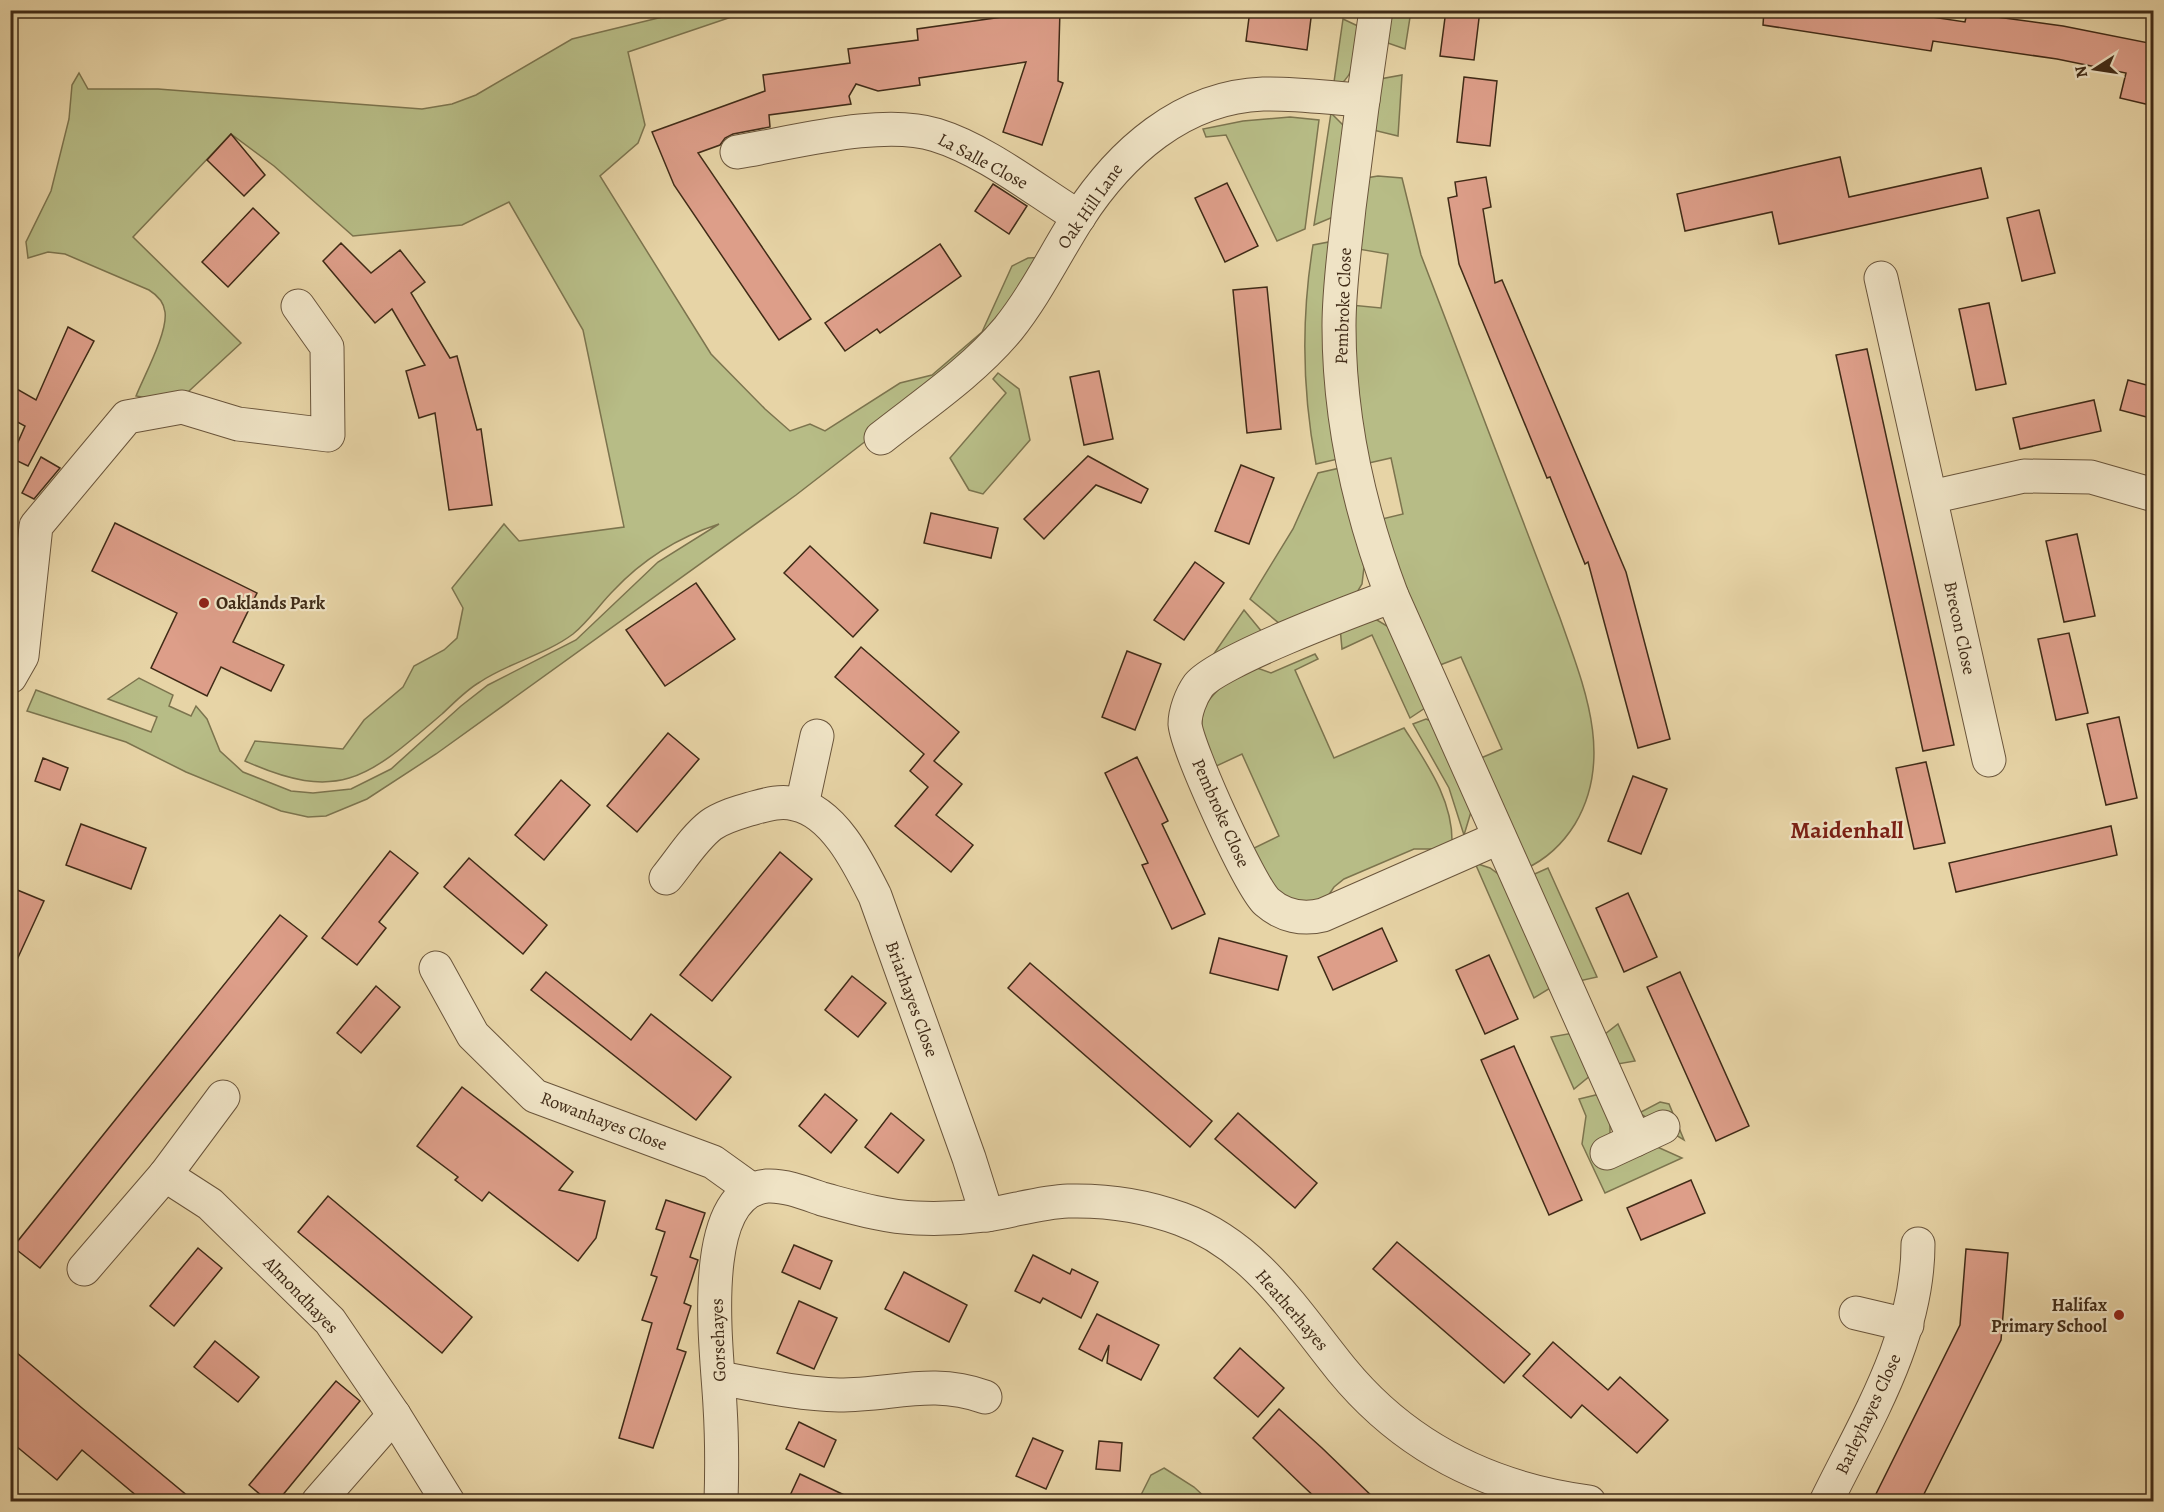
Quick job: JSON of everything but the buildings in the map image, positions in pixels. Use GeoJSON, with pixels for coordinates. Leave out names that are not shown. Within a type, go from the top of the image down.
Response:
{"type":"FeatureCollection","features":[{"type":"Feature","properties":{"kind":"street","name":"Pembroke Close"},"geometry":{"type":"LineString","coordinates":[[1376,10],[1341,282],[1341,379],[1359,493],[1368,528],[1392,596],[1498,838],[1635,1140]]}},
{"type":"Feature","properties":{"kind":"street","name":"Oak Hill Lane"},"geometry":{"type":"LineString","coordinates":[[881,438],[966,370],[1002,335],[1032,295],[1079,217],[1123,158],[1162,127],[1203,106],[1262,94],[1363,100]]}},
{"type":"Feature","properties":{"kind":"street","name":"La Salle Close"},"geometry":{"type":"LineString","coordinates":[[737,152],[873,130],[913,130],[936,135],[959,144],[1079,217]]}},
{"type":"Feature","properties":{"kind":"street","name":"Brecon Close"},"geometry":{"type":"LineString","coordinates":[[1881,278],[1989,759]]}},
{"type":"Feature","properties":{"kind":"street"},"geometry":{"type":"LineString","coordinates":[[10,677],[22,656],[36,526],[127,417],[182,407],[238,424],[328,435],[327,347],[298,306]]}},
{"type":"Feature","properties":{"kind":"street"},"geometry":{"type":"LineString","coordinates":[[1931,497],[2024,476],[2091,477],[2154,495]]}},
{"type":"Feature","properties":{"kind":"street","name":"Pembroke Close"},"geometry":{"type":"LineString","coordinates":[[1392,596],[1300,633],[1207,676],[1193,694],[1186,717],[1187,732],[1198,765],[1254,884],[1268,903],[1290,915],[1304,918],[1323,915],[1498,838]]}},
{"type":"Feature","properties":{"kind":"street"},"geometry":{"type":"LineString","coordinates":[[666,878],[705,830],[720,820],[769,804],[802,805],[817,736]]}},
{"type":"Feature","properties":{"kind":"street","name":"Briarhayes Close"},"geometry":{"type":"LineString","coordinates":[[802,805],[832,828],[863,872],[875,896],[969,1158],[987,1215]]}},
{"type":"Feature","properties":{"kind":"street","name":"Rowanhayes Close"},"geometry":{"type":"LineString","coordinates":[[436,968],[473,1035],[535,1096],[713,1162],[752,1190]]}},
{"type":"Feature","properties":{"kind":"street"},"geometry":{"type":"LineString","coordinates":[[84,1269],[165,1175],[222,1097]]}},
{"type":"Feature","properties":{"kind":"street","name":"Almondhayes"},"geometry":{"type":"LineString","coordinates":[[165,1175],[210,1204],[330,1321],[394,1414],[448,1502]]}},
{"type":"Feature","properties":{"kind":"street","name":"Heatherhayes"},"geometry":{"type":"LineString","coordinates":[[752,1190],[777,1186],[891,1216],[913,1218],[987,1215],[1066,1202],[1087,1202],[1134,1207],[1182,1220],[1221,1239],[1264,1274],[1300,1314],[1343,1372],[1376,1406],[1403,1427],[1479,1475],[1518,1489],[1575,1501]]}},
{"type":"Feature","properties":{"kind":"street","name":"Gorsehayes"},"geometry":{"type":"LineString","coordinates":[[721,1502],[722,1450],[715,1298],[719,1244],[730,1211],[752,1190]]}},
{"type":"Feature","properties":{"kind":"street","name":"Barleyhayes Close"},"geometry":{"type":"LineString","coordinates":[[1826,1502],[1888,1376],[1907,1325],[1917,1278],[1918,1244]]}},
{"type":"Feature","properties":{"kind":"street"},"geometry":{"type":"LineString","coordinates":[[1856,1313],[1907,1325]]}},
{"type":"Feature","properties":{"kind":"street"},"geometry":{"type":"LineString","coordinates":[[719,1378],[819,1393],[873,1393],[931,1386],[959,1389],[986,1397]]}},
{"type":"Feature","properties":{"kind":"street"},"geometry":{"type":"LineString","coordinates":[[318,1502],[394,1414]]}},
{"type":"Feature","properties":{"kind":"green space"},"geometry":{"type":"Polygon","coordinates":[[[752,10],[628,52],[645,125],[638,143],[600,176],[711,354],[790,431],[810,424],[825,431],[900,383],[932,375],[982,332],[1012,266],[1028,258],[1048,257],[964,365],[796,495],[436,754],[367,799],[326,816],[308,817],[281,811],[186,772],[126,742],[27,711],[36,690],[151,732],[157,717],[108,699],[139,678],[173,695],[169,706],[191,716],[196,706],[207,719],[220,751],[243,772],[291,791],[313,793],[351,789],[391,769],[461,706],[488,685],[576,640],[658,562],[719,524],[676,543],[636,569],[573,634],[551,648],[502,669],[475,685],[394,754],[372,768],[352,777],[330,782],[306,781],[278,774],[245,761],[255,741],[343,749],[364,720],[403,687],[414,666],[444,650],[457,638],[463,608],[452,588],[504,524],[519,541],[624,527],[583,330],[509,202],[462,225],[353,236],[274,166],[231,134],[133,237],[241,343],[176,403],[136,396],[163,331],[165,312],[160,299],[149,290],[65,254],[48,252],[28,258],[26,242],[51,191],[69,119],[72,85],[79,73],[88,89],[158,89],[422,109],[452,104],[476,95],[572,39],[687,11],[752,10]]]}},
{"type":"Feature","properties":{"kind":"green space"},"geometry":{"type":"Polygon","coordinates":[[[1390,11],[1411,11],[1405,49],[1385,42],[1390,11]]]}},
{"type":"Feature","properties":{"kind":"green space"},"geometry":{"type":"Polygon","coordinates":[[[1343,19],[1360,27],[1351,71],[1341,84],[1333,89],[1343,19]]]}},
{"type":"Feature","properties":{"kind":"green space"},"geometry":{"type":"Polygon","coordinates":[[[1402,75],[1398,136],[1373,130],[1380,79],[1402,75]]]}},
{"type":"Feature","properties":{"kind":"green space"},"geometry":{"type":"Polygon","coordinates":[[[1331,113],[1345,127],[1338,215],[1314,225],[1331,113]]]}},
{"type":"Feature","properties":{"kind":"green space"},"geometry":{"type":"Polygon","coordinates":[[[1290,117],[1319,120],[1305,229],[1277,241],[1226,135],[1206,137],[1203,129],[1243,121],[1290,117]]]}},
{"type":"Feature","properties":{"kind":"green space"},"geometry":{"type":"Polygon","coordinates":[[[1378,176],[1402,178],[1421,255],[1560,618],[1578,669],[1591,721],[1594,747],[1593,773],[1587,799],[1575,824],[1559,845],[1540,861],[1525,869],[1481,758],[1502,749],[1461,657],[1440,665],[1396,575],[1382,519],[1403,514],[1391,458],[1369,463],[1365,461],[1351,305],[1381,308],[1388,254],[1358,249],[1366,178],[1378,176]]]}},
{"type":"Feature","properties":{"kind":"green space"},"geometry":{"type":"Polygon","coordinates":[[[1334,241],[1338,459],[1316,464],[1306,382],[1306,300],[1313,245],[1334,241]]]}},
{"type":"Feature","properties":{"kind":"green space"},"geometry":{"type":"Polygon","coordinates":[[[998,373],[1019,389],[1030,440],[983,494],[969,490],[950,458],[1006,393],[993,379],[998,373]]]}},
{"type":"Feature","properties":{"kind":"green space"},"geometry":{"type":"Polygon","coordinates":[[[1340,468],[1364,567],[1362,584],[1356,594],[1286,629],[1250,599],[1293,529],[1318,473],[1340,468]]]}},
{"type":"Feature","properties":{"kind":"green space"},"geometry":{"type":"Polygon","coordinates":[[[1244,610],[1267,638],[1211,658],[1244,610]]]}},
{"type":"Feature","properties":{"kind":"green space"},"geometry":{"type":"Polygon","coordinates":[[[1363,619],[1377,620],[1392,629],[1428,706],[1410,718],[1372,635],[1342,649],[1340,627],[1363,619]]]}},
{"type":"Feature","properties":{"kind":"green space"},"geometry":{"type":"Polygon","coordinates":[[[1315,654],[1318,659],[1295,670],[1334,758],[1404,728],[1430,769],[1444,798],[1449,814],[1452,846],[1447,849],[1414,849],[1344,879],[1334,887],[1324,902],[1296,900],[1286,896],[1270,883],[1248,851],[1279,836],[1242,754],[1210,769],[1202,732],[1202,718],[1211,698],[1249,665],[1271,673],[1315,654]]]}},
{"type":"Feature","properties":{"kind":"green space"},"geometry":{"type":"Polygon","coordinates":[[[1426,719],[1436,723],[1471,812],[1464,835],[1449,788],[1413,724],[1426,719]]]}},
{"type":"Feature","properties":{"kind":"green space"},"geometry":{"type":"Polygon","coordinates":[[[1475,863],[1490,868],[1501,876],[1552,987],[1534,998],[1475,863]]]}},
{"type":"Feature","properties":{"kind":"green space"},"geometry":{"type":"Polygon","coordinates":[[[1548,868],[1597,977],[1575,982],[1528,877],[1548,868]]]}},
{"type":"Feature","properties":{"kind":"green space"},"geometry":{"type":"Polygon","coordinates":[[[1618,1024],[1635,1061],[1612,1065],[1600,1038],[1618,1024]]]}},
{"type":"Feature","properties":{"kind":"green space"},"geometry":{"type":"Polygon","coordinates":[[[1573,1033],[1591,1075],[1574,1089],[1551,1037],[1573,1033]]]}},
{"type":"Feature","properties":{"kind":"green space"},"geometry":{"type":"Polygon","coordinates":[[[1600,1094],[1610,1120],[1610,1135],[1653,1145],[1682,1158],[1605,1193],[1582,1144],[1586,1116],[1579,1099],[1600,1094]]]}},
{"type":"Feature","properties":{"kind":"green space"},"geometry":{"type":"Polygon","coordinates":[[[1660,1102],[1669,1104],[1684,1140],[1639,1113],[1660,1102]]]}},
{"type":"Feature","properties":{"kind":"green space"},"geometry":{"type":"Polygon","coordinates":[[[1164,1468],[1194,1487],[1209,1501],[1138,1501],[1151,1475],[1164,1468]]]}},
{"type":"Feature","properties":{"kind":"place","name":"Oaklands Park"},"geometry":{"type":"Point","coordinates":[204,603]}},
{"type":"Feature","properties":{"kind":"place","name":"Halifax Primary School"},"geometry":{"type":"Point","coordinates":[2119,1315]}},
{"type":"Feature","properties":{"kind":"district","name":"Maidenhall"},"geometry":{"type":"Point","coordinates":[1847,830]}}]}
